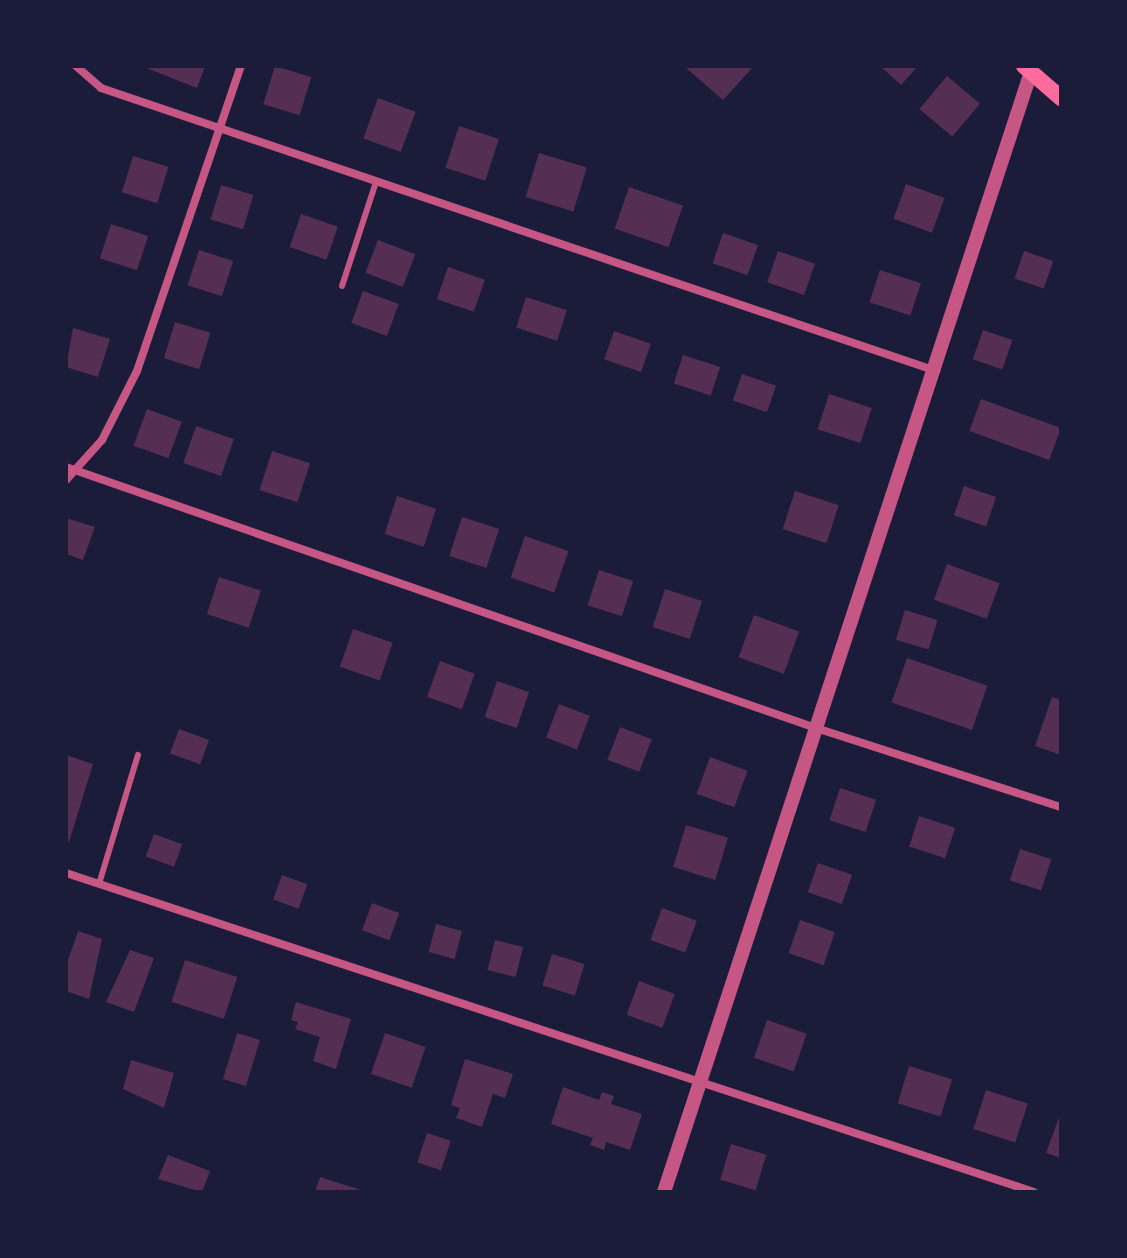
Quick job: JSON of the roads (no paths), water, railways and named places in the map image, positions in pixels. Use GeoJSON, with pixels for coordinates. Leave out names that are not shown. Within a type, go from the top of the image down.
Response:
{"type":"FeatureCollection","features":[{"type":"Feature","properties":{"kind":"main road"},"geometry":{"type":"LineString","coordinates":[[1028,69],[1061,98]]}},
{"type":"Feature","properties":{"kind":"street"},"geometry":{"type":"LineString","coordinates":[[76,66],[101,88],[219,130],[937,372]]}},
{"type":"Feature","properties":{"kind":"street"},"geometry":{"type":"LineString","coordinates":[[241,66],[137,371],[102,440],[68,473],[816,728],[1061,807]]}},
{"type":"Feature","properties":{"kind":"street"},"geometry":{"type":"LineString","coordinates":[[664,1192],[937,372],[1028,69]]}},
{"type":"Feature","properties":{"kind":"street"},"geometry":{"type":"LineString","coordinates":[[66,873],[1034,1192]]}},
{"type":"Feature","properties":{"kind":"lane"},"geometry":{"type":"LineString","coordinates":[[342,286],[376,182]]}},
{"type":"Feature","properties":{"kind":"lane"},"geometry":{"type":"LineString","coordinates":[[99,884],[138,755]]}}]}
